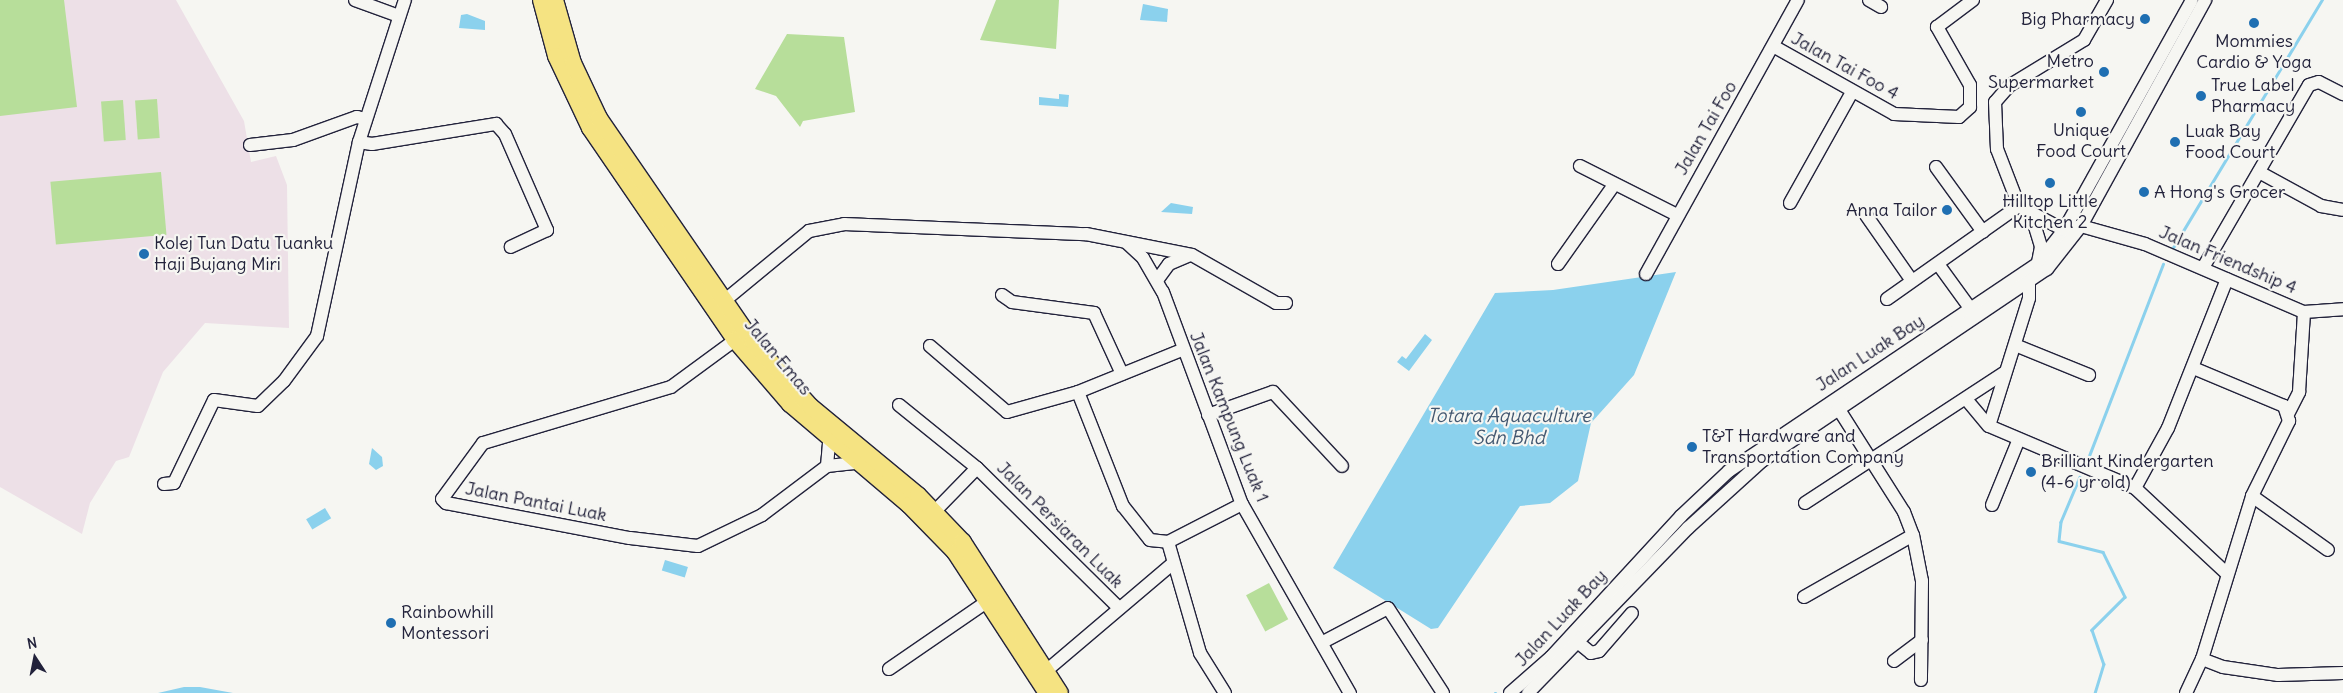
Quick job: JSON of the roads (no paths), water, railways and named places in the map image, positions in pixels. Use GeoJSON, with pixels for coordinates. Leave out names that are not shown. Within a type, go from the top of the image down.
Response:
{"type":"FeatureCollection","features":[{"type":"Feature","properties":{"kind":"main road","name":"Jalan Emas"},"geometry":{"type":"LineString","coordinates":[[541,0],[556,56],[590,128],[735,340],[775,388],[829,440],[926,520],[955,552],[1047,693]]}},
{"type":"Feature","properties":{"kind":"main road","name":"Jalan Emas"},"geometry":{"type":"LineString","coordinates":[[555,0],[573,63],[599,118],[724,301],[769,362],[810,406],[935,511],[978,562],[1060,693]]}},
{"type":"Feature","properties":{"kind":"street"},"geometry":{"type":"LineString","coordinates":[[355,0],[399,16]]}},
{"type":"Feature","properties":{"kind":"street"},"geometry":{"type":"LineString","coordinates":[[164,484],[174,483],[214,400],[260,404],[317,336],[365,118],[404,0]]}},
{"type":"Feature","properties":{"kind":"street","name":"Jalan Tai Foo"},"geometry":{"type":"LineString","coordinates":[[1646,274],[1677,215],[1798,0]]}},
{"type":"Feature","properties":{"kind":"street"},"geometry":{"type":"LineString","coordinates":[[1869,0],[1881,6]]}},
{"type":"Feature","properties":{"kind":"street"},"geometry":{"type":"LineString","coordinates":[[1973,0],[1940,22],[1937,30],[1966,72],[1972,99],[1995,102]]}},
{"type":"Feature","properties":{"kind":"street"},"geometry":{"type":"LineString","coordinates":[[2078,207],[2081,226],[2064,230],[2032,217],[2019,206],[1997,149],[1995,102],[2009,86],[2084,40],[2107,0]]}},
{"type":"Feature","properties":{"kind":"street","name":"Jalan Luak Bay"},"geometry":{"type":"LineString","coordinates":[[1510,693],[1551,657],[1681,516],[1729,471],[2038,262],[2064,230],[2078,207],[2192,0]]}},
{"type":"Feature","properties":{"kind":"street","name":"Jalan Luak Bay"},"geometry":{"type":"LineString","coordinates":[[1528,693],[1548,677],[1733,485],[1838,408],[2029,283],[2047,269],[2081,226],[2205,0]]}},
{"type":"Feature","properties":{"kind":"street","name":"Jalan Tai Foo 4"},"geometry":{"type":"LineString","coordinates":[[1773,46],[1852,92],[1907,118],[1959,117],[1972,99]]}},
{"type":"Feature","properties":{"kind":"street"},"geometry":{"type":"LineString","coordinates":[[2204,266],[2309,85],[2319,82],[2343,94]]}},
{"type":"Feature","properties":{"kind":"street"},"geometry":{"type":"LineString","coordinates":[[1790,203],[1852,92]]}},
{"type":"Feature","properties":{"kind":"street"},"geometry":{"type":"LineString","coordinates":[[250,145],[301,138],[357,117],[365,118]]}},
{"type":"Feature","properties":{"kind":"street"},"geometry":{"type":"LineString","coordinates":[[359,142],[372,144],[496,124],[505,134],[549,234],[511,247]]}},
{"type":"Feature","properties":{"kind":"street"},"geometry":{"type":"LineString","coordinates":[[1580,166],[1614,185],[1677,215]]}},
{"type":"Feature","properties":{"kind":"street"},"geometry":{"type":"LineString","coordinates":[[1936,167],[1983,232]]}},
{"type":"Feature","properties":{"kind":"street"},"geometry":{"type":"LineString","coordinates":[[2259,172],[2321,206],[2343,210]]}},
{"type":"Feature","properties":{"kind":"street"},"geometry":{"type":"LineString","coordinates":[[1558,264],[1614,185]]}},
{"type":"Feature","properties":{"kind":"street"},"geometry":{"type":"LineString","coordinates":[[2095,199],[2101,230]]}},
{"type":"Feature","properties":{"kind":"street"},"geometry":{"type":"LineString","coordinates":[[1887,299],[2019,206]]}},
{"type":"Feature","properties":{"kind":"street"},"geometry":{"type":"LineString","coordinates":[[1866,214],[1912,281]]}},
{"type":"Feature","properties":{"kind":"street"},"geometry":{"type":"LineString","coordinates":[[2032,217],[2041,247],[2038,262]]}},
{"type":"Feature","properties":{"kind":"street"},"geometry":{"type":"LineString","coordinates":[[724,301],[809,231],[831,225],[1046,231],[1125,241],[1192,255],[1276,303],[1286,303]]}},
{"type":"Feature","properties":{"kind":"street","name":"Jalan Friendship 4"},"geometry":{"type":"LineString","coordinates":[[2081,226],[2101,230],[2204,266],[2227,279],[2304,312],[2343,309]]}},
{"type":"Feature","properties":{"kind":"street","name":"Jalan Kampung Luak 1"},"geometry":{"type":"LineString","coordinates":[[1125,241],[1158,279],[1182,350],[1242,504],[1323,642],[1346,691]]}},
{"type":"Feature","properties":{"kind":"street"},"geometry":{"type":"LineString","coordinates":[[1158,279],[1169,264],[1192,255]]}},
{"type":"Feature","properties":{"kind":"street"},"geometry":{"type":"LineString","coordinates":[[1938,264],[1970,308]]}},
{"type":"Feature","properties":{"kind":"street"},"geometry":{"type":"LineString","coordinates":[[2135,488],[2168,428],[2227,279]]}},
{"type":"Feature","properties":{"kind":"street"},"geometry":{"type":"LineString","coordinates":[[1989,426],[2004,373],[2015,345],[2029,283]]}},
{"type":"Feature","properties":{"kind":"street"},"geometry":{"type":"LineString","coordinates":[[1002,295],[1012,302],[1094,313],[1122,374]]}},
{"type":"Feature","properties":{"kind":"street"},"geometry":{"type":"LineString","coordinates":[[2186,693],[2202,659],[2225,572],[2252,496],[2285,435],[2288,414],[2299,392],[2304,312]]}},
{"type":"Feature","properties":{"kind":"street","name":"Jalan Pantai Luak"},"geometry":{"type":"LineString","coordinates":[[735,340],[671,387],[483,443],[442,499],[446,503],[630,538],[698,546],[762,515],[827,466]]}},
{"type":"Feature","properties":{"kind":"street"},"geometry":{"type":"LineString","coordinates":[[2015,345],[2089,376]]}},
{"type":"Feature","properties":{"kind":"street"},"geometry":{"type":"LineString","coordinates":[[930,346],[1007,412],[1078,392],[1182,350]]}},
{"type":"Feature","properties":{"kind":"street"},"geometry":{"type":"LineString","coordinates":[[2193,368],[2265,396],[2284,406],[2288,414]]}},
{"type":"Feature","properties":{"kind":"street"},"geometry":{"type":"LineString","coordinates":[[1804,503],[2004,373]]}},
{"type":"Feature","properties":{"kind":"street"},"geometry":{"type":"LineString","coordinates":[[1078,392],[1123,506],[1150,540],[1168,542],[1242,504]]}},
{"type":"Feature","properties":{"kind":"street"},"geometry":{"type":"LineString","coordinates":[[1208,415],[1273,392],[1342,466]]}},
{"type":"Feature","properties":{"kind":"street"},"geometry":{"type":"LineString","coordinates":[[1966,399],[1989,426],[2135,488],[2225,572]]}},
{"type":"Feature","properties":{"kind":"street","name":"Jalan Persiaran Luak"},"geometry":{"type":"LineString","coordinates":[[899,405],[977,468],[1118,607]]}},
{"type":"Feature","properties":{"kind":"street"},"geometry":{"type":"LineString","coordinates":[[1838,408],[1904,512],[1913,535],[1922,581],[1921,680]]}},
{"type":"Feature","properties":{"kind":"street"},"geometry":{"type":"LineString","coordinates":[[1992,505],[2019,439]]}},
{"type":"Feature","properties":{"kind":"street"},"geometry":{"type":"LineString","coordinates":[[829,440],[827,466],[857,463]]}},
{"type":"Feature","properties":{"kind":"street","name":"Jalan Persiaran Luak"},"geometry":{"type":"LineString","coordinates":[[935,511],[977,468]]}},
{"type":"Feature","properties":{"kind":"street"},"geometry":{"type":"LineString","coordinates":[[2252,496],[2328,550]]}},
{"type":"Feature","properties":{"kind":"street"},"geometry":{"type":"LineString","coordinates":[[1804,597],[1913,535]]}},
{"type":"Feature","properties":{"kind":"street"},"geometry":{"type":"LineString","coordinates":[[1168,542],[1171,565],[1200,653],[1225,693]]}},
{"type":"Feature","properties":{"kind":"street"},"geometry":{"type":"LineString","coordinates":[[1046,671],[1118,607],[1171,565]]}},
{"type":"Feature","properties":{"kind":"street"},"geometry":{"type":"LineString","coordinates":[[889,669],[988,601]]}},
{"type":"Feature","properties":{"kind":"street"},"geometry":{"type":"LineString","coordinates":[[1323,642],[1388,608],[1443,693]]}},
{"type":"Feature","properties":{"kind":"street"},"geometry":{"type":"LineString","coordinates":[[1580,644],[1595,654],[1632,612]]}},
{"type":"Feature","properties":{"kind":"street"},"geometry":{"type":"LineString","coordinates":[[1894,660],[1922,640]]}},
{"type":"Feature","properties":{"kind":"street"},"geometry":{"type":"LineString","coordinates":[[2202,659],[2223,667],[2278,675],[2343,674]]}},
{"type":"Feature","properties":{"kind":"street"},"geometry":{"type":"LineString","coordinates":[[1536,693],[1548,677]]}},
{"type":"Feature","properties":{"kind":"water"},"geometry":{"type":"Polygon","coordinates":[[[1143,4],[1168,9],[1167,22],[1140,20],[1143,4]]]}},
{"type":"Feature","properties":{"kind":"water"},"geometry":{"type":"Polygon","coordinates":[[[467,14],[485,21],[485,30],[459,28],[461,15],[467,14]]]}},
{"type":"Feature","properties":{"kind":"water"},"geometry":{"type":"Polygon","coordinates":[[[1059,94],[1069,95],[1068,107],[1039,105],[1039,97],[1059,99],[1059,94]]]}},
{"type":"Feature","properties":{"kind":"water"},"geometry":{"type":"Polygon","coordinates":[[[1171,203],[1193,207],[1192,214],[1161,212],[1171,203]]]}},
{"type":"Feature","properties":{"kind":"water","name":"Totara Aquaculture Sdn Bhd"},"geometry":{"type":"Polygon","coordinates":[[[1676,272],[1634,375],[1591,423],[1578,481],[1550,503],[1520,506],[1438,628],[1431,629],[1333,568],[1495,293],[1553,290],[1676,272]]]}},
{"type":"Feature","properties":{"kind":"water"},"geometry":{"type":"Polygon","coordinates":[[[1425,334],[1432,340],[1409,371],[1397,362],[1402,356],[1406,359],[1425,334]]]}},
{"type":"Feature","properties":{"kind":"water"},"geometry":{"type":"Polygon","coordinates":[[[372,448],[382,457],[383,466],[376,470],[369,464],[372,448]]]}},
{"type":"Feature","properties":{"kind":"water"},"geometry":{"type":"Polygon","coordinates":[[[325,508],[331,518],[312,530],[306,519],[325,508]]]}},
{"type":"Feature","properties":{"kind":"water"},"geometry":{"type":"Polygon","coordinates":[[[665,560],[688,567],[685,578],[662,571],[665,560]]]}},
{"type":"Feature","properties":{"kind":"water"},"geometry":{"type":"Polygon","coordinates":[[[184,687],[200,687],[233,693],[158,693],[184,687]]]}},
{"type":"Feature","properties":{"kind":"waterway"},"geometry":{"type":"LineString","coordinates":[[2171,251],[2322,0]]}},
{"type":"Feature","properties":{"kind":"waterway"},"geometry":{"type":"LineString","coordinates":[[2087,461],[2163,264]]}},
{"type":"Feature","properties":{"kind":"waterway"},"geometry":{"type":"LineString","coordinates":[[2080,477],[2061,522],[2059,541],[2103,552],[2125,597],[2092,630],[2104,664],[2095,693]]}},
{"type":"Feature","properties":{"kind":"place","name":"Big Pharmacy"},"geometry":{"type":"Point","coordinates":[2145,19]}},
{"type":"Feature","properties":{"kind":"place","name":"Mommies Cardio & Yoga"},"geometry":{"type":"Point","coordinates":[2254,23]}},
{"type":"Feature","properties":{"kind":"place","name":"Metro Supermarket"},"geometry":{"type":"Point","coordinates":[2104,72]}},
{"type":"Feature","properties":{"kind":"place","name":"True Label Pharmacy"},"geometry":{"type":"Point","coordinates":[2201,96]}},
{"type":"Feature","properties":{"kind":"place","name":"Unique Food Court"},"geometry":{"type":"Point","coordinates":[2081,112]}},
{"type":"Feature","properties":{"kind":"place","name":"Luak Bay Food Court"},"geometry":{"type":"Point","coordinates":[2175,142]}},
{"type":"Feature","properties":{"kind":"place","name":"Hilltop Little Kitchen 2"},"geometry":{"type":"Point","coordinates":[2050,183]}},
{"type":"Feature","properties":{"kind":"place","name":"A Hong's Grocer"},"geometry":{"type":"Point","coordinates":[2144,192]}},
{"type":"Feature","properties":{"kind":"place","name":"Anna Tailor"},"geometry":{"type":"Point","coordinates":[1947,210]}},
{"type":"Feature","properties":{"kind":"place","name":"Kolej Tun Datu Tuanku Haji Bujang Miri"},"geometry":{"type":"Point","coordinates":[144,254]}},
{"type":"Feature","properties":{"kind":"place","name":"T&T Hardware and Transportation Company"},"geometry":{"type":"Point","coordinates":[1692,447]}},
{"type":"Feature","properties":{"kind":"place","name":"Brilliant Kindergarten (4-6 yr old)"},"geometry":{"type":"Point","coordinates":[2031,472]}},
{"type":"Feature","properties":{"kind":"place","name":"Rainbowhill Montessori"},"geometry":{"type":"Point","coordinates":[391,623]}}]}
